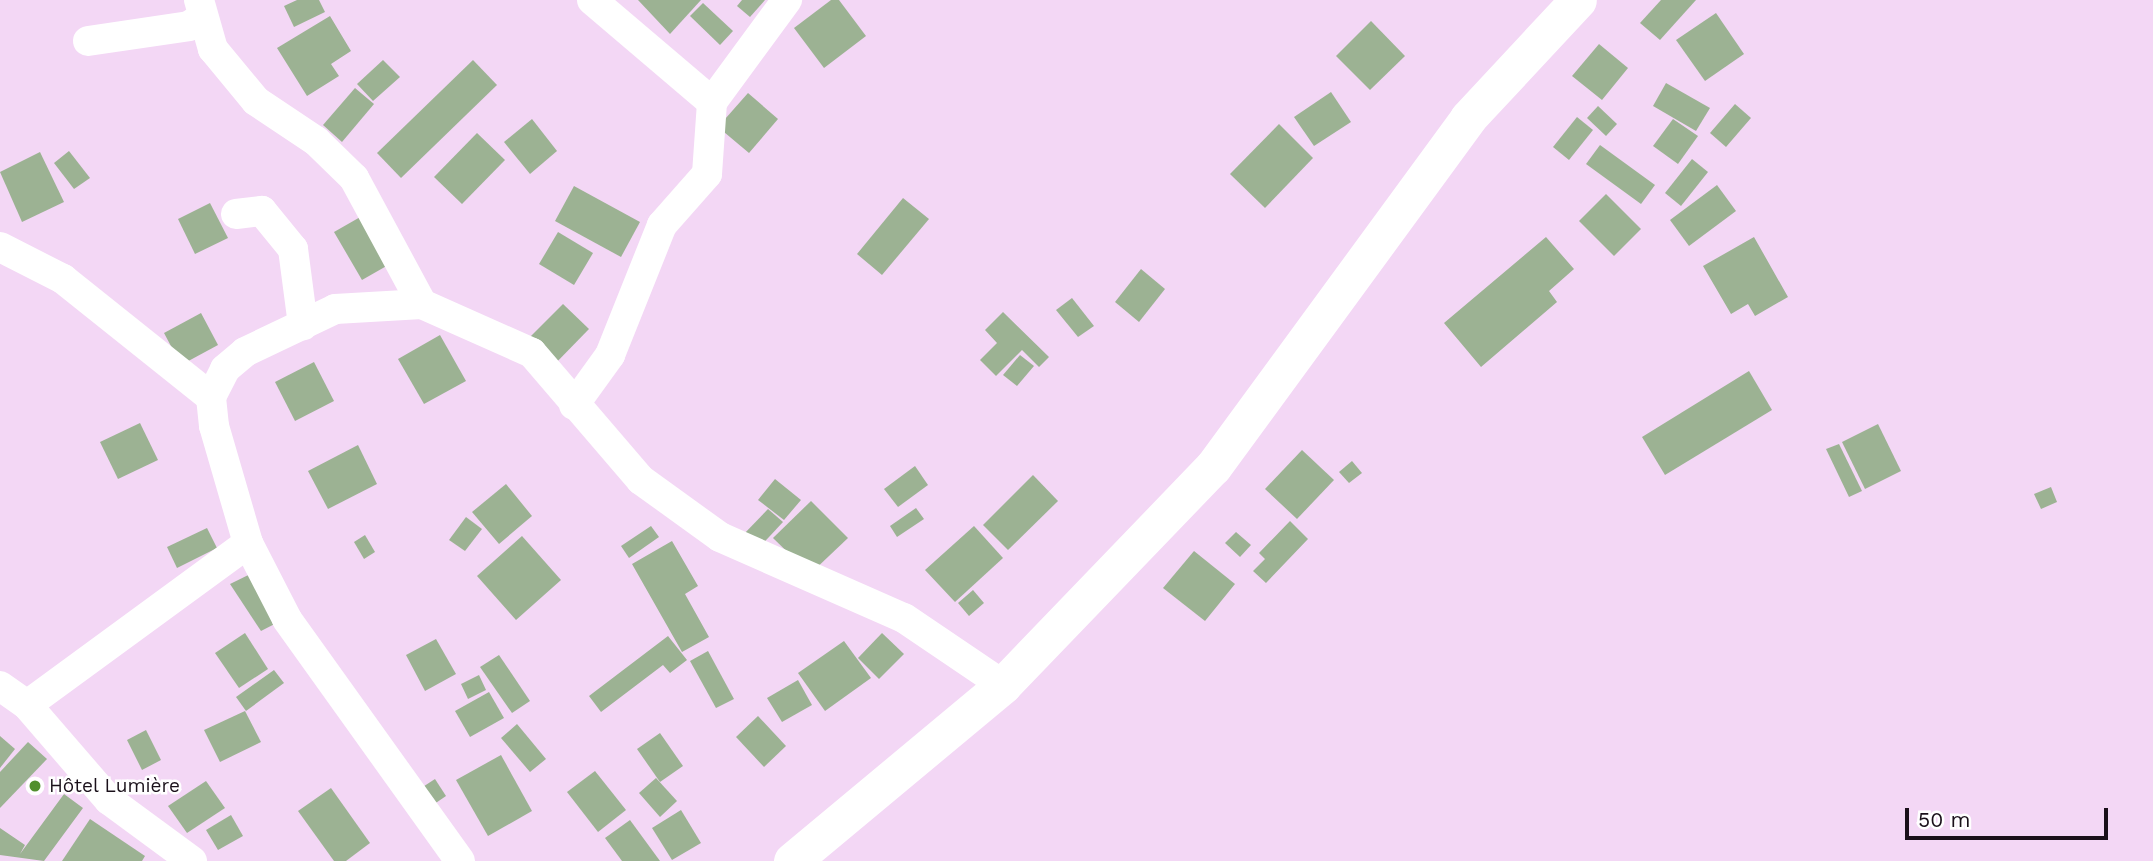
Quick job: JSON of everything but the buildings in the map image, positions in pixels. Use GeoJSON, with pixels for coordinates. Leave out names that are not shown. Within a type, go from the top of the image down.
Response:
{"type":"FeatureCollection","features":[{"type":"Feature","properties":{"kind":"main road"},"geometry":{"type":"LineString","coordinates":[[792,861],[1003,685],[1213,467],[1468,118],[1578,0]]}},
{"type":"Feature","properties":{"kind":"street"},"geometry":{"type":"LineString","coordinates":[[593,0],[712,103]]}},
{"type":"Feature","properties":{"kind":"street"},"geometry":{"type":"LineString","coordinates":[[574,405],[610,355],[662,225],[707,174],[712,103],[787,0]]}},
{"type":"Feature","properties":{"kind":"street"},"geometry":{"type":"LineString","coordinates":[[88,41],[188,26],[200,9]]}},
{"type":"Feature","properties":{"kind":"street"},"geometry":{"type":"LineString","coordinates":[[200,9],[213,49],[256,101],[316,141],[354,178],[422,304]]}},
{"type":"Feature","properties":{"kind":"street"},"geometry":{"type":"LineString","coordinates":[[236,214],[262,211],[293,249],[303,326]]}},
{"type":"Feature","properties":{"kind":"street"},"geometry":{"type":"LineString","coordinates":[[0,247],[63,279],[211,397],[248,543],[287,618],[460,861]]}},
{"type":"Feature","properties":{"kind":"street"},"geometry":{"type":"LineString","coordinates":[[211,397],[225,369],[246,352],[335,309],[422,304],[532,353],[640,480],[720,537],[904,618],[1003,685]]}},
{"type":"Feature","properties":{"kind":"street"},"geometry":{"type":"LineString","coordinates":[[27,705],[248,543]]}},
{"type":"Feature","properties":{"kind":"street"},"geometry":{"type":"LineString","coordinates":[[0,685],[27,705],[109,800],[192,861]]}},
{"type":"Feature","properties":{"kind":"place","name":"Hôtel Lumière"},"geometry":{"type":"Point","coordinates":[35,786]}}]}
